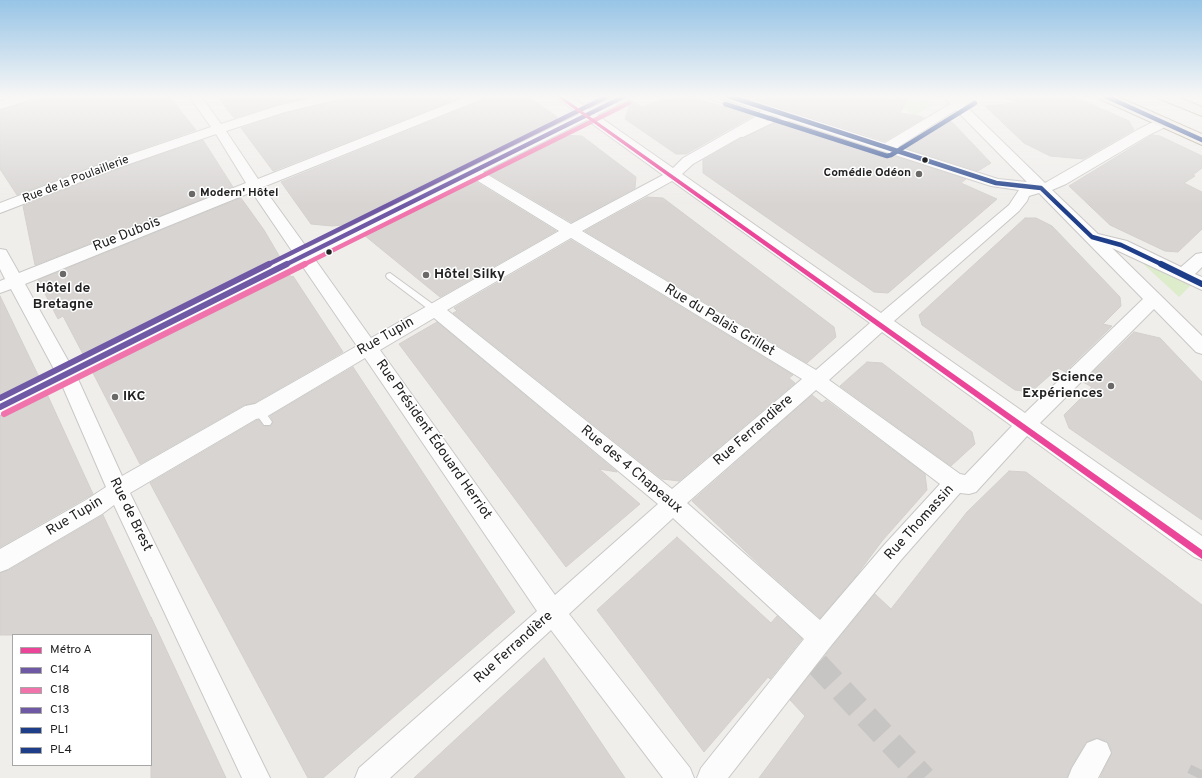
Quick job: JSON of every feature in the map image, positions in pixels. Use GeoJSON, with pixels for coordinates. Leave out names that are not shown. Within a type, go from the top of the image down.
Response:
{"type":"FeatureCollection","features":[{"type":"Feature","properties":{"kind":"main road"},"geometry":{"type":"LineString","coordinates":[[1186,132],[1202,140]]}},
{"type":"Feature","properties":{"kind":"street","name":"Rue de la Poulaillerie"},"geometry":{"type":"LineString","coordinates":[[0,208],[104,168],[209,132]]}},
{"type":"Feature","properties":{"kind":"street","name":"Rue Président Édouard Herriot"},"geometry":{"type":"LineString","coordinates":[[221,132],[254,184],[553,613],[680,778]]}},
{"type":"Feature","properties":{"kind":"street","name":"Rue Dubois"},"geometry":{"type":"LineString","coordinates":[[7,284],[386,132]]}},
{"type":"Feature","properties":{"kind":"street"},"geometry":{"type":"LineString","coordinates":[[0,406],[554,132]]}},
{"type":"Feature","properties":{"kind":"street"},"geometry":{"type":"LineString","coordinates":[[613,132],[1202,549]]}},
{"type":"Feature","properties":{"kind":"street","name":"Rue Tupin"},"geometry":{"type":"LineString","coordinates":[[0,561],[78,516],[128,483],[252,412],[263,416],[368,347],[570,231],[673,175],[688,161],[738,132]]}},
{"type":"Feature","properties":{"kind":"street"},"geometry":{"type":"LineString","coordinates":[[837,132],[996,183],[1041,188]]}},
{"type":"Feature","properties":{"kind":"street"},"geometry":{"type":"LineString","coordinates":[[887,148],[909,132]]}},
{"type":"Feature","properties":{"kind":"street"},"geometry":{"type":"LineString","coordinates":[[985,132],[1202,347]]}},
{"type":"Feature","properties":{"kind":"street","name":"Rue Ferrandière"},"geometry":{"type":"LineString","coordinates":[[369,778],[673,504],[680,495],[825,373],[881,322],[1014,208],[1020,201],[1023,193],[1051,186],[1143,132]]}},
{"type":"Feature","properties":{"kind":"street","name":"Rue du Palais Grillet"},"geometry":{"type":"LineString","coordinates":[[473,172],[804,371],[955,483]]}},
{"type":"Feature","properties":{"kind":"street"},"geometry":{"type":"LineString","coordinates":[[1092,237],[1120,245],[1202,284]]}},
{"type":"Feature","properties":{"kind":"street","name":"Rue de Brest"},"geometry":{"type":"LineString","coordinates":[[0,254],[7,284],[66,374],[118,490],[256,778]]}},
{"type":"Feature","properties":{"kind":"street"},"geometry":{"type":"LineString","coordinates":[[1183,275],[1202,258]]}},
{"type":"Feature","properties":{"kind":"street","name":"Rue Thomassin"},"geometry":{"type":"LineString","coordinates":[[711,778],[815,652],[893,552],[955,483],[969,485],[1025,425],[1154,299]]}},
{"type":"Feature","properties":{"kind":"street","name":"Rue des 4 Chapeaux"},"geometry":{"type":"LineString","coordinates":[[434,310],[673,504],[815,652]]}},
{"type":"Feature","properties":{"kind":"street"},"geometry":{"type":"LineString","coordinates":[[1082,778],[1097,753]]}},
{"type":"Feature","properties":{"kind":"lane"},"geometry":{"type":"LineString","coordinates":[[741,136],[748,132]]}},
{"type":"Feature","properties":{"kind":"lane"},"geometry":{"type":"LineString","coordinates":[[390,276],[434,310]]}},
{"type":"Feature","properties":{"kind":"green space"},"geometry":{"type":"Polygon","coordinates":[[[1140,261],[1191,285],[1179,297],[1140,261]]]}},
{"type":"Feature","properties":{"kind":"building"},"geometry":{"type":"Polygon","coordinates":[[[0,132],[189,132],[98,164],[17,195],[0,169],[0,132]]]}},
{"type":"Feature","properties":{"kind":"building"},"geometry":{"type":"Polygon","coordinates":[[[244,132],[372,132],[273,171],[244,132]]]}},
{"type":"Feature","properties":{"kind":"building"},"geometry":{"type":"Polygon","coordinates":[[[403,132],[539,132],[352,224],[332,226],[311,224],[281,182],[403,132]]]}},
{"type":"Feature","properties":{"kind":"building"},"geometry":{"type":"Polygon","coordinates":[[[644,132],[724,132],[686,154],[676,154],[644,132]]]}},
{"type":"Feature","properties":{"kind":"building"},"geometry":{"type":"Polygon","coordinates":[[[754,132],[821,132],[966,179],[961,183],[997,199],[888,293],[874,292],[703,173],[703,160],[754,132]]]}},
{"type":"Feature","properties":{"kind":"building"},"geometry":{"type":"Polygon","coordinates":[[[858,132],[900,132],[885,141],[858,132]]]}},
{"type":"Feature","properties":{"kind":"building"},"geometry":{"type":"Polygon","coordinates":[[[926,132],[962,132],[991,163],[978,171],[902,147],[926,132]]]}},
{"type":"Feature","properties":{"kind":"building"},"geometry":{"type":"Polygon","coordinates":[[[1013,132],[1130,132],[1083,159],[1050,156],[1024,143],[1013,132]]]}},
{"type":"Feature","properties":{"kind":"building"},"geometry":{"type":"Polygon","coordinates":[[[560,135],[582,136],[636,177],[635,188],[571,222],[486,172],[560,135]]]}},
{"type":"Feature","properties":{"kind":"building"},"geometry":{"type":"Polygon","coordinates":[[[1152,135],[1160,136],[1202,156],[1202,168],[1193,175],[1195,176],[1184,183],[1202,192],[1202,229],[1178,252],[1165,251],[1110,225],[1069,186],[1152,135]]]}},
{"type":"Feature","properties":{"kind":"building"},"geometry":{"type":"Polygon","coordinates":[[[203,140],[233,187],[35,265],[23,206],[110,172],[203,140]]]}},
{"type":"Feature","properties":{"kind":"building"},"geometry":{"type":"Polygon","coordinates":[[[473,180],[556,231],[440,297],[364,235],[473,180]]]}},
{"type":"Feature","properties":{"kind":"building"},"geometry":{"type":"Polygon","coordinates":[[[647,197],[663,198],[834,327],[836,337],[807,363],[585,231],[647,197]]]}},
{"type":"Feature","properties":{"kind":"building"},"geometry":{"type":"Polygon","coordinates":[[[241,198],[264,230],[281,259],[84,356],[63,316],[58,319],[38,280],[241,198]]]}},
{"type":"Feature","properties":{"kind":"building"},"geometry":{"type":"Polygon","coordinates":[[[1025,218],[1036,218],[1052,226],[1120,297],[1121,306],[1103,324],[1112,326],[1065,372],[1058,368],[1031,392],[1015,390],[922,325],[919,315],[1025,218]]]}},
{"type":"Feature","properties":{"kind":"building"},"geometry":{"type":"Polygon","coordinates":[[[571,240],[793,375],[789,378],[795,383],[679,481],[662,479],[453,313],[457,311],[454,308],[571,240]]]}},
{"type":"Feature","properties":{"kind":"building"},"geometry":{"type":"Polygon","coordinates":[[[288,272],[291,277],[293,276],[343,352],[254,403],[244,405],[140,464],[92,371],[288,272]]]}},
{"type":"Feature","properties":{"kind":"building"},"geometry":{"type":"Polygon","coordinates":[[[0,296],[39,377],[0,396],[0,296]]]}},
{"type":"Feature","properties":{"kind":"building"},"geometry":{"type":"Polygon","coordinates":[[[437,322],[617,472],[599,469],[640,504],[566,567],[399,344],[437,322]]]}},
{"type":"Feature","properties":{"kind":"building"},"geometry":{"type":"Polygon","coordinates":[[[1134,332],[1160,338],[1202,382],[1202,520],[1069,428],[1064,415],[1092,387],[1083,382],[1134,332]]]}},
{"type":"Feature","properties":{"kind":"building"},"geometry":{"type":"Polygon","coordinates":[[[867,362],[882,363],[972,432],[975,444],[951,466],[840,386],[867,362]]]}},
{"type":"Feature","properties":{"kind":"building"},"geometry":{"type":"Polygon","coordinates":[[[353,367],[515,612],[323,778],[308,778],[150,483],[257,420],[259,420],[264,426],[271,426],[273,421],[270,416],[353,367]]]}},
{"type":"Feature","properties":{"kind":"building"},"geometry":{"type":"Polygon","coordinates":[[[47,394],[93,494],[0,547],[0,416],[47,394]]]}},
{"type":"Feature","properties":{"kind":"building"},"geometry":{"type":"Polygon","coordinates":[[[812,395],[822,403],[826,400],[925,474],[927,490],[882,541],[856,576],[820,618],[760,565],[692,501],[812,395]]]}},
{"type":"Feature","properties":{"kind":"building"},"geometry":{"type":"Polygon","coordinates":[[[1009,471],[1026,472],[1202,605],[1202,778],[1100,778],[1112,752],[1108,742],[1098,738],[1086,742],[1071,767],[1067,778],[759,778],[805,716],[790,700],[831,648],[875,594],[891,609],[967,512],[1009,471]]]}},
{"type":"Feature","properties":{"kind":"building"},"geometry":{"type":"Polygon","coordinates":[[[103,515],[226,778],[151,778],[152,634],[0,635],[0,573],[9,570],[103,515]]]}},
{"type":"Feature","properties":{"kind":"building"},"geometry":{"type":"Polygon","coordinates":[[[677,537],[771,623],[777,616],[802,639],[770,679],[768,677],[704,752],[597,610],[677,537]]]}},
{"type":"Feature","properties":{"kind":"building"},"geometry":{"type":"Polygon","coordinates":[[[544,658],[625,778],[414,778],[458,737],[544,658]]]}},
{"type":"Feature","properties":{"kind":"tunnel"},"geometry":{"type":"LineString","coordinates":[[817,664],[924,778]]}},
{"type":"Feature","properties":{"kind":"tunnel"},"geometry":{"type":"LineString","coordinates":[[1198,778],[1202,770]]}},
{"type":"Feature","properties":{"kind":"metro line","name":"A"},"geometry":{"type":"LineString","coordinates":[[609,132],[1202,555]]}},
{"type":"Feature","properties":{"kind":"transit line","name":"C13"},"geometry":{"type":"LineString","coordinates":[[0,398],[535,132]]}},
{"type":"Feature","properties":{"kind":"transit line","name":"C14"},"geometry":{"type":"LineString","coordinates":[[0,407],[552,132]]}},
{"type":"Feature","properties":{"kind":"transit line","name":"C18"},"geometry":{"type":"LineString","coordinates":[[4,414],[570,132]]}},
{"type":"Feature","properties":{"kind":"transit line","name":"PL4"},"geometry":{"type":"LineString","coordinates":[[813,132],[887,156],[928,132]]}},
{"type":"Feature","properties":{"kind":"transit line","name":"PL1"},"geometry":{"type":"LineString","coordinates":[[840,132],[996,183],[1041,188],[1092,237],[1121,245],[1202,284]]}},
{"type":"Feature","properties":{"kind":"transit line","name":"PL1"},"geometry":{"type":"LineString","coordinates":[[1185,132],[1202,140]]}},
{"type":"Feature","properties":{"kind":"place","name":"Comédie Odéon"},"geometry":{"type":"Point","coordinates":[919,174]}},
{"type":"Feature","properties":{"kind":"place","name":"Modern' Hôtel"},"geometry":{"type":"Point","coordinates":[192,194]}},
{"type":"Feature","properties":{"kind":"place","name":"Hôtel de Bretagne"},"geometry":{"type":"Point","coordinates":[63,274]}},
{"type":"Feature","properties":{"kind":"place","name":"Hôtel Silky"},"geometry":{"type":"Point","coordinates":[426,275]}},
{"type":"Feature","properties":{"kind":"place","name":"Science Expériences"},"geometry":{"type":"Point","coordinates":[1111,386]}},
{"type":"Feature","properties":{"kind":"place","name":"IKC"},"geometry":{"type":"Point","coordinates":[115,397]}}]}
